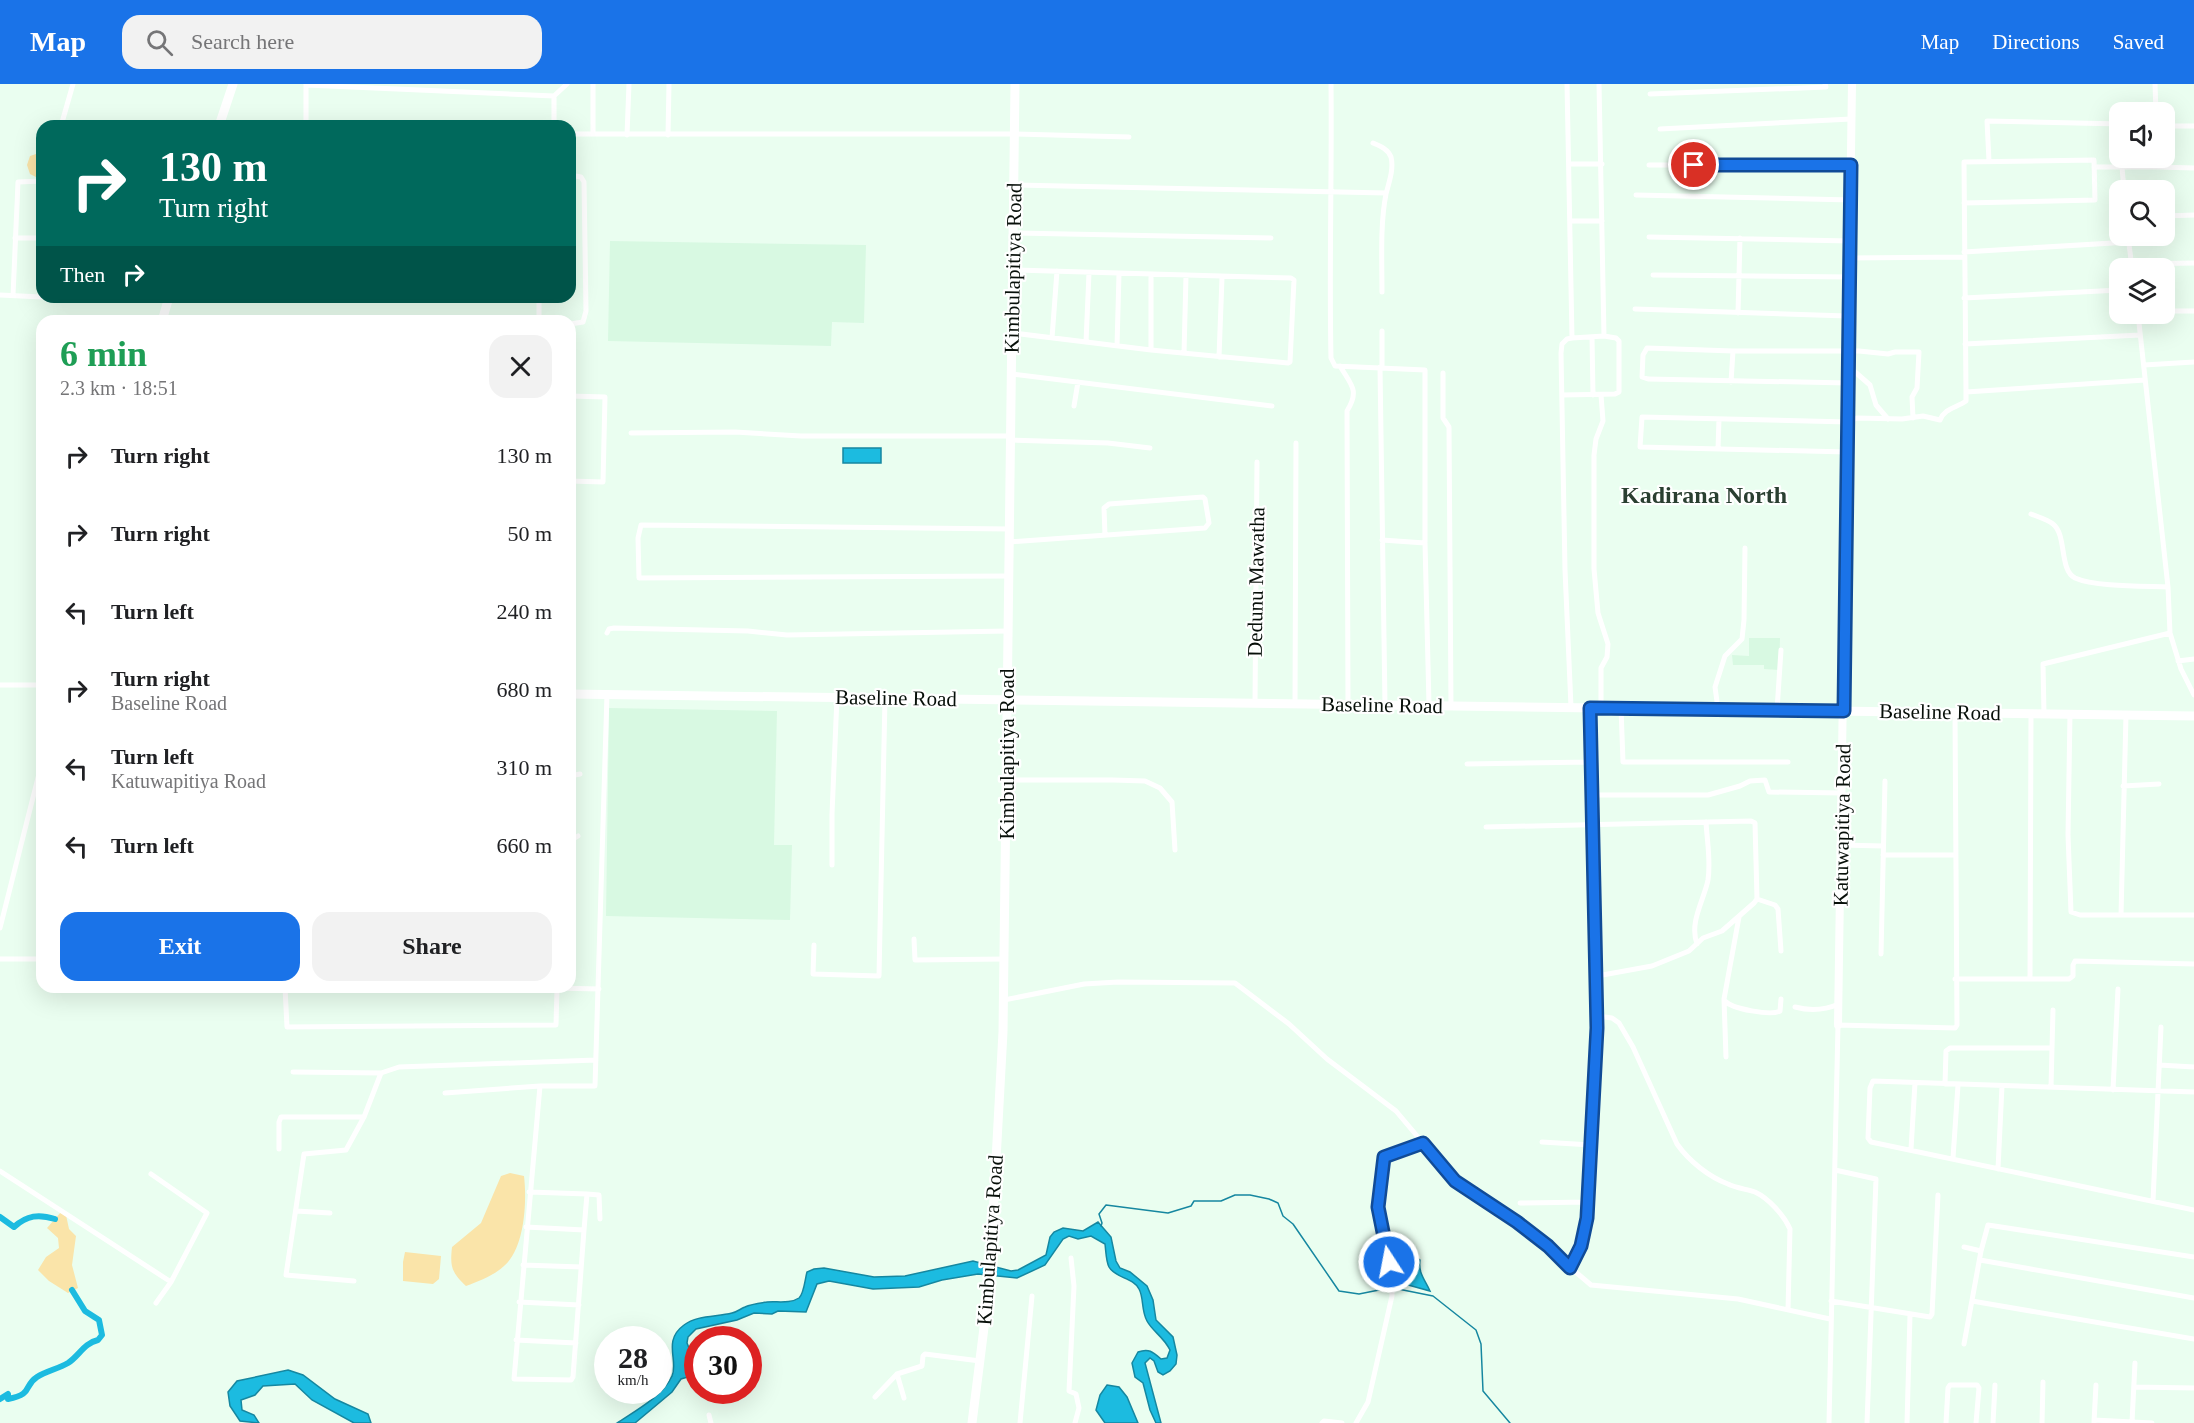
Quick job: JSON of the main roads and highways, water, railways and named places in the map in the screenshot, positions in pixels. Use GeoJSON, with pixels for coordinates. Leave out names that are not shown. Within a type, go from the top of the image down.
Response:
{"type":"FeatureCollection","features":[{"type":"Feature","properties":{"kind":"main road"},"geometry":{"type":"LineString","coordinates":[[221,120],[232,84]]}},
{"type":"Feature","properties":{"kind":"main road","name":"Kimbulapitiya Road"},"geometry":{"type":"LineString","coordinates":[[972,1423],[991,1264],[1004,1000],[1015,84]]}},
{"type":"Feature","properties":{"kind":"main road","name":"Baseline Road"},"geometry":{"type":"LineString","coordinates":[[576,694],[2194,716]]}},
{"type":"Feature","properties":{"kind":"water"},"geometry":{"type":"Polygon","coordinates":[[[843,448],[881,448],[881,463],[843,463],[843,448]]]}},
{"type":"Feature","properties":{"kind":"water"},"geometry":{"type":"Polygon","coordinates":[[[1098,1222],[1111,1237],[1116,1261],[1120,1268],[1130,1272],[1147,1286],[1153,1300],[1156,1320],[1173,1337],[1177,1355],[1176,1364],[1170,1371],[1163,1375],[1158,1372],[1154,1361],[1150,1358],[1145,1363],[1161,1423],[1156,1423],[1143,1383],[1135,1377],[1132,1363],[1138,1352],[1151,1351],[1161,1359],[1167,1358],[1170,1350],[1147,1321],[1137,1285],[1112,1271],[1109,1267],[1105,1244],[1091,1236],[1078,1239],[1069,1236],[1063,1239],[1045,1265],[1017,1278],[978,1274],[942,1280],[919,1287],[873,1289],[829,1281],[817,1284],[806,1312],[754,1313],[737,1320],[710,1326],[684,1326],[684,1378],[672,1392],[674,1370],[672,1344],[677,1331],[689,1322],[734,1313],[753,1304],[795,1300],[802,1293],[807,1272],[814,1269],[824,1268],[874,1277],[905,1276],[973,1261],[1011,1271],[1018,1270],[1046,1255],[1050,1237],[1054,1232],[1063,1228],[1083,1231],[1098,1222]]]}},
{"type":"Feature","properties":{"kind":"water"},"geometry":{"type":"Polygon","coordinates":[[[1394,1241],[1399,1248],[1402,1247],[1420,1260],[1421,1273],[1430,1291],[1397,1282],[1391,1251],[1394,1241]]]}},
{"type":"Feature","properties":{"kind":"water"},"geometry":{"type":"Polygon","coordinates":[[[288,1370],[303,1375],[335,1399],[368,1414],[371,1423],[354,1423],[312,1400],[295,1384],[263,1386],[255,1395],[241,1400],[242,1410],[254,1415],[259,1423],[240,1421],[230,1406],[228,1392],[237,1381],[288,1370]]]}},
{"type":"Feature","properties":{"kind":"water"},"geometry":{"type":"Polygon","coordinates":[[[1107,1385],[1119,1387],[1127,1397],[1138,1423],[1105,1423],[1096,1410],[1100,1395],[1107,1385]]]}},
{"type":"Feature","properties":{"kind":"water"},"geometry":{"type":"Polygon","coordinates":[[[645,1404],[658,1404],[635,1423],[617,1423],[645,1404]]]}},
{"type":"Feature","properties":{"kind":"waterway"},"geometry":{"type":"LineString","coordinates":[[1101,1226],[1099,1214],[1106,1205],[1168,1213],[1191,1206],[1194,1201],[1221,1201],[1235,1195],[1269,1199],[1278,1203],[1283,1216],[1293,1224],[1339,1291],[1359,1294],[1389,1288]]}},
{"type":"Feature","properties":{"kind":"waterway"},"geometry":{"type":"LineString","coordinates":[[0,1217],[14,1227],[33,1217],[44,1216],[55,1219]]}},
{"type":"Feature","properties":{"kind":"waterway"},"geometry":{"type":"LineString","coordinates":[[1393,1288],[1433,1296],[1476,1330],[1481,1344],[1483,1391],[1510,1423]]}},
{"type":"Feature","properties":{"kind":"waterway"},"geometry":{"type":"LineString","coordinates":[[0,1399],[8,1394],[8,1399],[22,1395],[33,1380],[68,1363],[102,1335],[99,1320],[85,1311],[72,1290]]}},
{"type":"Feature","properties":{"kind":"district","name":"Kadirana North"},"geometry":{"type":"Point","coordinates":[1704,495]}}]}
